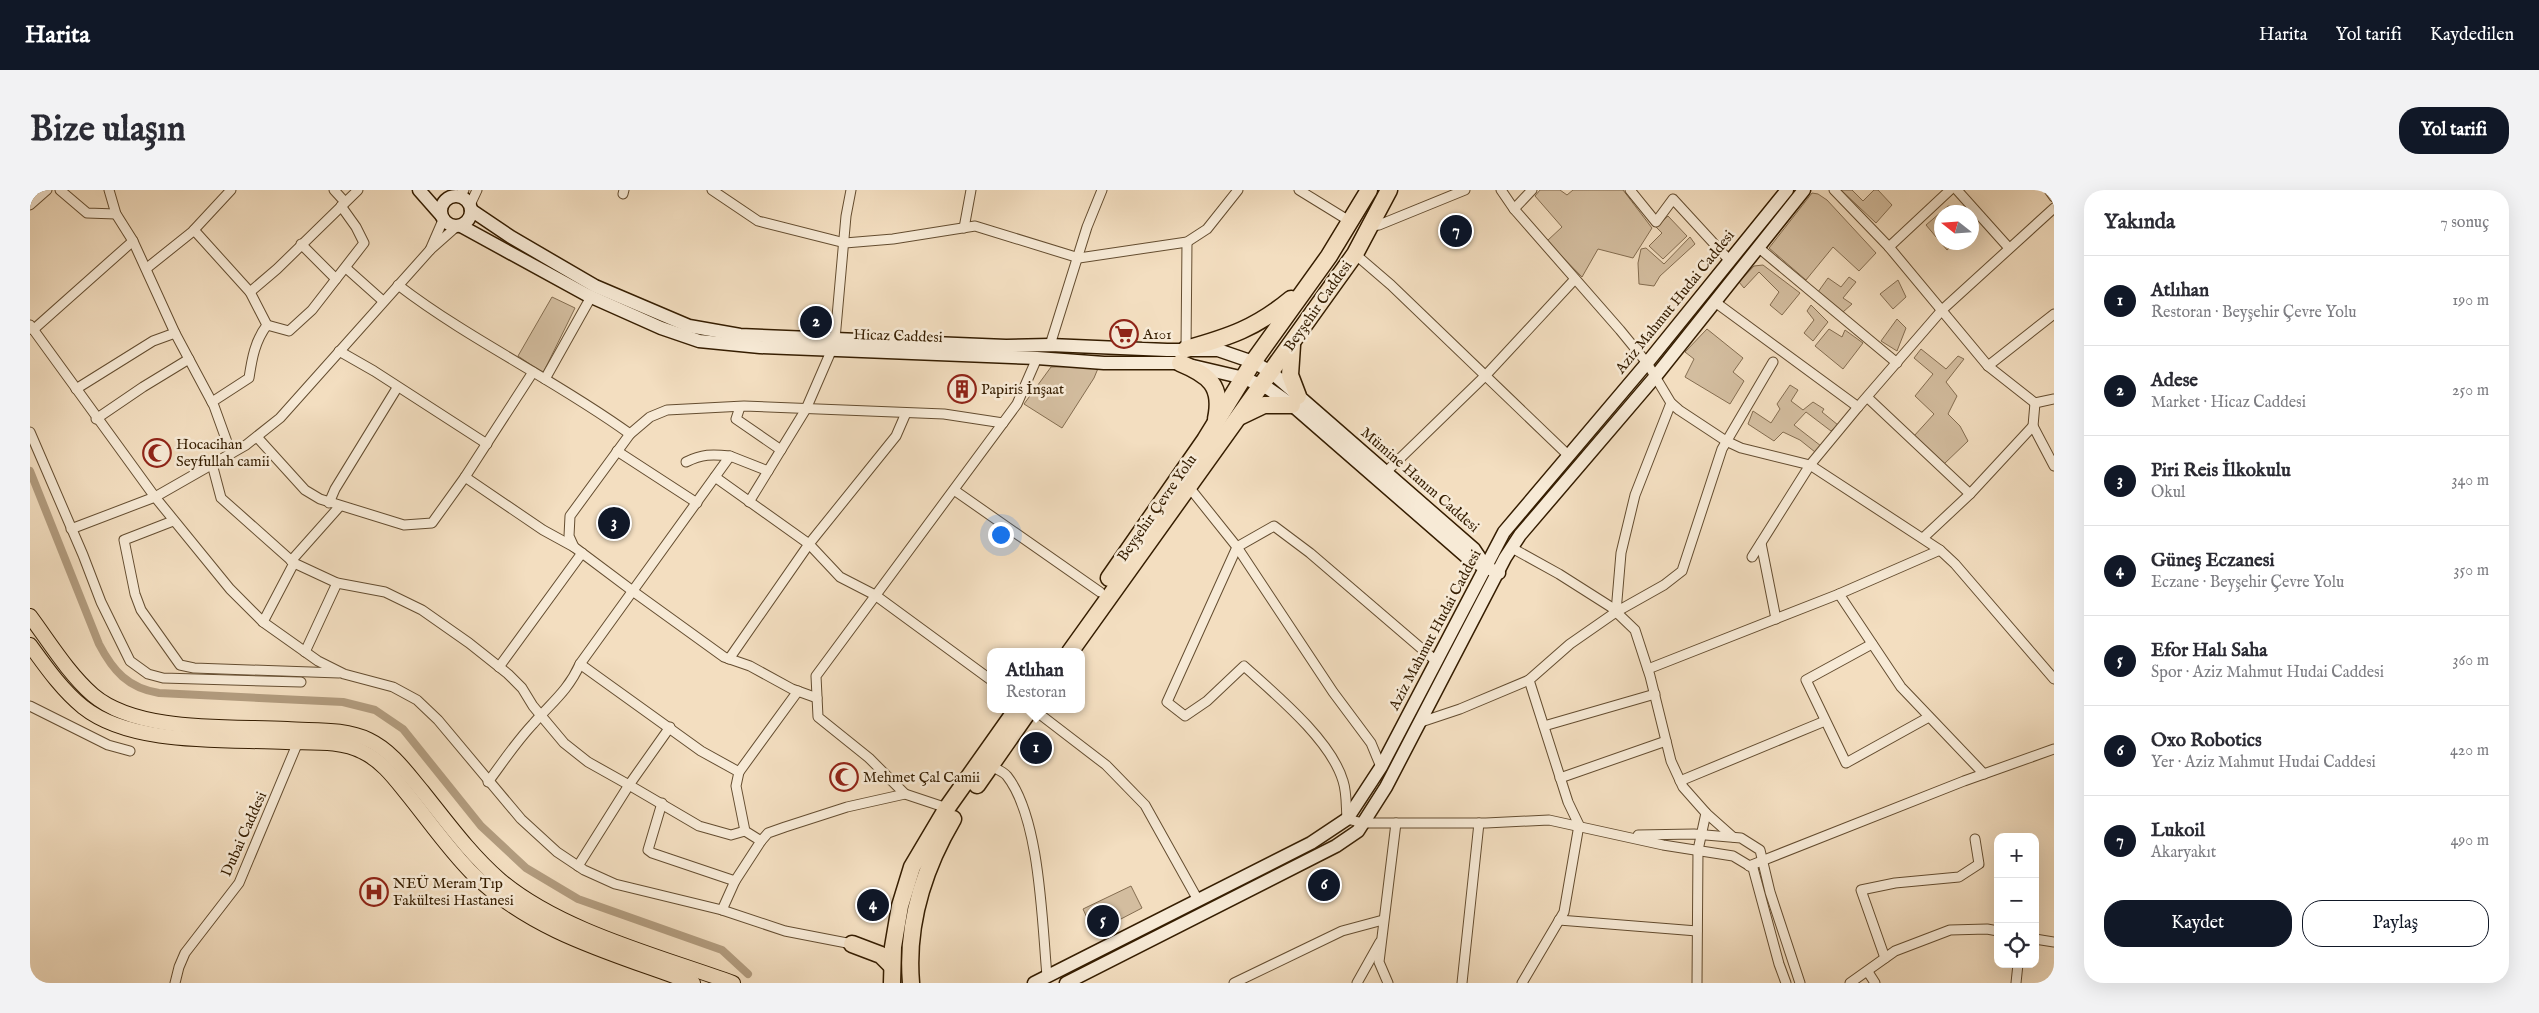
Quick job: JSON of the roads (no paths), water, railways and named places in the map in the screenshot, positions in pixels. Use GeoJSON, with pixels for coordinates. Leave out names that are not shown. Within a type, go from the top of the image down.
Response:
{"type":"FeatureCollection","features":[{"type":"Feature","properties":{"kind":"highway","name":"Beyşehir Caddesi"},"geometry":{"type":"LineString","coordinates":[[1253,362],[1351,222],[1369,190]]}},
{"type":"Feature","properties":{"kind":"highway","name":"Beyşehir Caddesi"},"geometry":{"type":"LineString","coordinates":[[1239,417],[1355,254],[1389,190]]}},
{"type":"Feature","properties":{"kind":"highway"},"geometry":{"type":"LineString","coordinates":[[1214,424],[1219,401],[1216,390],[1207,378],[1183,356],[1257,324],[1308,284]]}},
{"type":"Feature","properties":{"kind":"highway"},"geometry":{"type":"LineString","coordinates":[[1239,417],[1264,404],[1295,400],[1290,376],[1292,344]]}},
{"type":"Feature","properties":{"kind":"highway","name":"Beyşehir Çevre Yolu"},"geometry":{"type":"LineString","coordinates":[[1061,648],[1214,424],[1253,362]]}},
{"type":"Feature","properties":{"kind":"highway","name":"Beyşehir Çevre Yolu"},"geometry":{"type":"LineString","coordinates":[[1073,648],[1239,417]]}},
{"type":"Feature","properties":{"kind":"highway"},"geometry":{"type":"LineString","coordinates":[[892,983],[895,934],[900,906],[912,867],[947,808],[1014,713]]}},
{"type":"Feature","properties":{"kind":"highway"},"geometry":{"type":"LineString","coordinates":[[910,983],[910,943],[915,907],[926,872],[958,811],[1029,713]]}},
{"type":"Feature","properties":{"kind":"highway"},"geometry":{"type":"LineString","coordinates":[[852,944],[884,943],[895,934]]}},
{"type":"Feature","properties":{"kind":"highway"},"geometry":{"type":"LineString","coordinates":[[852,944],[881,955],[892,966]]}},
{"type":"Feature","properties":{"kind":"main road"},"geometry":{"type":"LineString","coordinates":[[30,616],[84,687],[104,703],[128,715],[170,723],[342,731],[370,740],[382,748],[403,768],[482,863],[517,893],[549,913],[577,926],[720,981]]}},
{"type":"Feature","properties":{"kind":"main road"},"geometry":{"type":"LineString","coordinates":[[30,645],[58,683],[74,700],[93,715],[125,729],[159,736],[344,745],[372,757],[394,779],[473,874],[493,892],[527,916],[569,938],[679,980],[693,983]]}},
{"type":"Feature","properties":{"kind":"street"},"geometry":{"type":"LineString","coordinates":[[30,205],[47,190]]}},
{"type":"Feature","properties":{"kind":"street"},"geometry":{"type":"LineString","coordinates":[[60,190],[87,213],[116,214]]}},
{"type":"Feature","properties":{"kind":"street"},"geometry":{"type":"LineString","coordinates":[[109,190],[116,214],[147,268],[175,333],[212,402],[231,453]]}},
{"type":"Feature","properties":{"kind":"street"},"geometry":{"type":"LineString","coordinates":[[147,268],[194,230],[231,190]]}},
{"type":"Feature","properties":{"kind":"street"},"geometry":{"type":"LineString","coordinates":[[194,230],[250,292],[268,325],[289,331],[312,310],[364,243],[334,190]]}},
{"type":"Feature","properties":{"kind":"street"},"geometry":{"type":"LineString","coordinates":[[250,292],[358,190]]}},
{"type":"Feature","properties":{"kind":"street"},"geometry":{"type":"LineString","coordinates":[[419,190],[442,217],[458,226]]}},
{"type":"Feature","properties":{"kind":"street"},"geometry":{"type":"LineString","coordinates":[[71,529],[155,497],[257,437],[280,418],[430,250],[468,220],[477,190]]}},
{"type":"Feature","properties":{"kind":"street"},"geometry":{"type":"LineString","coordinates":[[712,190],[758,221],[845,243],[894,239],[975,226],[1079,258],[1187,242],[1207,229],[1238,190]]}},
{"type":"Feature","properties":{"kind":"street"},"geometry":{"type":"LineString","coordinates":[[749,502],[806,409],[834,344],[845,243],[846,216],[851,190]]}},
{"type":"Feature","properties":{"kind":"street"},"geometry":{"type":"LineString","coordinates":[[964,228],[972,190]]}},
{"type":"Feature","properties":{"kind":"street"},"geometry":{"type":"LineString","coordinates":[[1050,345],[1079,258],[1087,227],[1102,190]]}},
{"type":"Feature","properties":{"kind":"street"},"geometry":{"type":"LineString","coordinates":[[1299,190],[1351,222]]}},
{"type":"Feature","properties":{"kind":"street"},"geometry":{"type":"LineString","coordinates":[[1371,226],[1388,222],[1465,190]]}},
{"type":"Feature","properties":{"kind":"street"},"geometry":{"type":"LineString","coordinates":[[1501,190],[1514,209],[1647,363],[1672,403],[1726,441],[1755,452],[1810,465],[1940,550],[1955,564],[2054,679]]}},
{"type":"Feature","properties":{"kind":"street"},"geometry":{"type":"LineString","coordinates":[[1514,209],[1532,190]]}},
{"type":"Feature","properties":{"kind":"street"},"geometry":{"type":"LineString","coordinates":[[1630,190],[1656,222],[1674,194],[1730,261]]}},
{"type":"Feature","properties":{"kind":"street","name":"Aziz Mahmut Hudai Caddesi"},"geometry":{"type":"LineString","coordinates":[[1034,983],[1311,843],[1347,820],[1381,767],[1504,532],[1647,363],[1787,190]]}},
{"type":"Feature","properties":{"kind":"street","name":"Aziz Mahmut Hudai Caddesi"},"geometry":{"type":"LineString","coordinates":[[1066,983],[1336,846],[1358,831],[1386,787],[1520,535],[1655,377],[1804,190]]}},
{"type":"Feature","properties":{"kind":"street"},"geometry":{"type":"LineString","coordinates":[[1834,190],[1889,247],[1988,366],[2035,404]]}},
{"type":"Feature","properties":{"kind":"street"},"geometry":{"type":"LineString","coordinates":[[1889,247],[1950,190]]}},
{"type":"Feature","properties":{"kind":"street"},"geometry":{"type":"LineString","coordinates":[[1957,190],[2009,248]]}},
{"type":"Feature","properties":{"kind":"street"},"geometry":{"type":"LineString","coordinates":[[2049,190],[2054,197]]}},
{"type":"Feature","properties":{"kind":"street"},"geometry":{"type":"LineString","coordinates":[[430,250],[442,217],[445,201],[455,193],[471,208]]}},
{"type":"Feature","properties":{"kind":"street","name":"Hicaz Caddesi"},"geometry":{"type":"LineString","coordinates":[[471,208],[511,237],[595,286],[689,326],[740,335],[834,344],[1104,363],[1222,351],[1253,362],[1266,378],[1295,400]]}},
{"type":"Feature","properties":{"kind":"street"},"geometry":{"type":"LineString","coordinates":[[1752,557],[1810,465],[1858,407],[1868,398],[1942,310],[2054,208]]}},
{"type":"Feature","properties":{"kind":"street","name":"Hicaz Caddesi"},"geometry":{"type":"LineString","coordinates":[[458,226],[591,297],[661,328],[698,341],[760,347],[834,344],[1050,345],[1183,356],[1215,370],[1244,378],[1266,378]]}},
{"type":"Feature","properties":{"kind":"street"},"geometry":{"type":"LineString","coordinates":[[133,241],[32,328],[96,419],[155,497],[230,589],[263,622],[306,652],[344,674]]}},
{"type":"Feature","properties":{"kind":"street"},"geometry":{"type":"LineString","coordinates":[[1183,356],[1187,242]]}},
{"type":"Feature","properties":{"kind":"street"},"geometry":{"type":"LineString","coordinates":[[301,244],[336,279]]}},
{"type":"Feature","properties":{"kind":"street"},"geometry":{"type":"LineString","coordinates":[[1759,248],[1897,363]]}},
{"type":"Feature","properties":{"kind":"street"},"geometry":{"type":"LineString","coordinates":[[1355,254],[1486,375],[1569,456]]}},
{"type":"Feature","properties":{"kind":"street"},"geometry":{"type":"LineString","coordinates":[[346,268],[383,301]]}},
{"type":"Feature","properties":{"kind":"street"},"geometry":{"type":"LineString","coordinates":[[1387,471],[1486,375],[1575,279]]}},
{"type":"Feature","properties":{"kind":"street"},"geometry":{"type":"LineString","coordinates":[[398,284],[428,308],[598,411],[630,434]]}},
{"type":"Feature","properties":{"kind":"street"},"geometry":{"type":"LineString","coordinates":[[545,379],[591,297]]}},
{"type":"Feature","properties":{"kind":"street"},"geometry":{"type":"LineString","coordinates":[[1715,302],[1858,407]]}},
{"type":"Feature","properties":{"kind":"street"},"geometry":{"type":"LineString","coordinates":[[1988,366],[2054,314]]}},
{"type":"Feature","properties":{"kind":"street"},"geometry":{"type":"LineString","coordinates":[[212,402],[249,378],[252,356],[259,336],[268,325]]}},
{"type":"Feature","properties":{"kind":"street"},"geometry":{"type":"LineString","coordinates":[[76,389],[153,341],[175,333]]}},
{"type":"Feature","properties":{"kind":"street"},"geometry":{"type":"LineString","coordinates":[[339,351],[374,371],[396,388],[487,444]]}},
{"type":"Feature","properties":{"kind":"street"},"geometry":{"type":"LineString","coordinates":[[1215,370],[1227,364],[1228,358],[1222,351]]}},
{"type":"Feature","properties":{"kind":"street"},"geometry":{"type":"LineString","coordinates":[[947,808],[905,794],[869,758],[818,717],[816,676],[1004,423],[1017,404],[1036,358]]}},
{"type":"Feature","properties":{"kind":"street"},"geometry":{"type":"LineString","coordinates":[[96,419],[143,386],[189,359]]}},
{"type":"Feature","properties":{"kind":"street"},"geometry":{"type":"LineString","coordinates":[[1421,722],[1529,680],[1570,644],[1616,612],[1664,585],[1682,571],[1726,441],[1773,362]]}},
{"type":"Feature","properties":{"kind":"street"},"geometry":{"type":"LineString","coordinates":[[257,437],[306,490],[329,503],[404,525],[432,522],[465,477],[533,372]]}},
{"type":"Feature","properties":{"kind":"street"},"geometry":{"type":"LineString","coordinates":[[329,503],[335,489],[396,388]]}},
{"type":"Feature","properties":{"kind":"street"},"geometry":{"type":"LineString","coordinates":[[1868,398],[1970,494]]}},
{"type":"Feature","properties":{"kind":"street"},"geometry":{"type":"LineString","coordinates":[[2035,404],[2054,399]]}},
{"type":"Feature","properties":{"kind":"street","name":"Mümine Hanım Caddesi"},"geometry":{"type":"LineString","coordinates":[[1295,400],[1387,471],[1474,549],[1486,567]]}},
{"type":"Feature","properties":{"kind":"street","name":"Mümine Hanım Caddesi"},"geometry":{"type":"LineString","coordinates":[[1295,400],[1470,560],[1486,567]]}},
{"type":"Feature","properties":{"kind":"street"},"geometry":{"type":"LineString","coordinates":[[1616,612],[1621,553],[1635,495],[1672,403]]}},
{"type":"Feature","properties":{"kind":"street"},"geometry":{"type":"LineString","coordinates":[[2035,404],[2033,426],[2054,466]]}},
{"type":"Feature","properties":{"kind":"street"},"geometry":{"type":"LineString","coordinates":[[574,547],[569,536],[570,516],[630,434],[650,417],[667,410],[740,407],[944,414],[1004,423]]}},
{"type":"Feature","properties":{"kind":"street"},"geometry":{"type":"LineString","coordinates":[[740,407],[736,419],[781,450]]}},
{"type":"Feature","properties":{"kind":"street"},"geometry":{"type":"LineString","coordinates":[[729,659],[809,544],[896,436],[906,413]]}},
{"type":"Feature","properties":{"kind":"street"},"geometry":{"type":"LineString","coordinates":[[1923,538],[1970,494],[2033,426]]}},
{"type":"Feature","properties":{"kind":"street"},"geometry":{"type":"LineString","coordinates":[[30,432],[113,627],[130,661],[137,668],[164,678],[301,682]]}},
{"type":"Feature","properties":{"kind":"street"},"geometry":{"type":"LineString","coordinates":[[617,451],[697,503]]}},
{"type":"Feature","properties":{"kind":"street"},"geometry":{"type":"LineString","coordinates":[[686,462],[701,455],[712,454],[730,456],[768,471]]}},
{"type":"Feature","properties":{"kind":"street"},"geometry":{"type":"LineString","coordinates":[[488,782],[533,723],[557,701],[575,676],[580,664],[634,592],[730,456]]}},
{"type":"Feature","properties":{"kind":"street"},"geometry":{"type":"LineString","coordinates":[[212,464],[220,498],[293,562],[338,583],[385,592],[422,610],[499,667],[522,688],[533,706],[564,743],[588,762],[699,826],[731,835],[745,831]]}},
{"type":"Feature","properties":{"kind":"street"},"geometry":{"type":"LineString","coordinates":[[465,477],[543,530],[574,547],[729,659],[750,666],[798,691],[817,698]]}},
{"type":"Feature","properties":{"kind":"street"},"geometry":{"type":"LineString","coordinates":[[715,477],[809,544],[840,577],[875,595],[987,677]]}},
{"type":"Feature","properties":{"kind":"street"},"geometry":{"type":"LineString","coordinates":[[1189,487],[1237,547],[1333,692],[1371,743],[1381,767]]}},
{"type":"Feature","properties":{"kind":"street"},"geometry":{"type":"LineString","coordinates":[[954,490],[1100,592]]}},
{"type":"Feature","properties":{"kind":"street"},"geometry":{"type":"LineString","coordinates":[[263,622],[293,562],[339,507]]}},
{"type":"Feature","properties":{"kind":"street"},"geometry":{"type":"LineString","coordinates":[[173,520],[124,540],[135,594],[141,610],[180,666],[194,668],[305,670],[344,674],[393,687],[416,700],[438,720],[488,782],[521,819],[557,852],[578,866],[615,884],[722,910],[775,929],[852,944]]}},
{"type":"Feature","properties":{"kind":"street"},"geometry":{"type":"LineString","coordinates":[[1436,661],[1324,565],[1274,526],[1237,547],[1167,702],[1185,716],[1207,701],[1244,666],[1284,702],[1329,751],[1344,782],[1347,820],[1363,823],[1479,823],[1549,820],[1733,856],[1753,868],[1778,964],[1786,983]]}},
{"type":"Feature","properties":{"kind":"street"},"geometry":{"type":"LineString","coordinates":[[1761,543],[1776,619]]}},
{"type":"Feature","properties":{"kind":"street"},"geometry":{"type":"LineString","coordinates":[[1512,548],[1559,574],[1616,612],[1635,630],[1648,669],[1670,761],[1680,781],[1706,813],[1733,837]]}},
{"type":"Feature","properties":{"kind":"street"},"geometry":{"type":"LineString","coordinates":[[1648,669],[1839,594],[1940,550]]}},
{"type":"Feature","properties":{"kind":"street"},"geometry":{"type":"LineString","coordinates":[[499,667],[582,553]]}},
{"type":"Feature","properties":{"kind":"street"},"geometry":{"type":"LineString","coordinates":[[1486,567],[1499,572]]}},
{"type":"Feature","properties":{"kind":"street"},"geometry":{"type":"LineString","coordinates":[[306,652],[338,583]]}},
{"type":"Feature","properties":{"kind":"street"},"geometry":{"type":"LineString","coordinates":[[1839,594],[1901,687],[1984,774]]}},
{"type":"Feature","properties":{"kind":"street"},"geometry":{"type":"LineString","coordinates":[[1872,644],[1806,680],[1846,763],[1929,717]]}},
{"type":"Feature","properties":{"kind":"street"},"geometry":{"type":"LineString","coordinates":[[580,664],[701,751],[739,772]]}},
{"type":"Feature","properties":{"kind":"street"},"geometry":{"type":"LineString","coordinates":[[1522,983],[1564,912],[1579,825],[1560,778],[1529,680]]}},
{"type":"Feature","properties":{"kind":"street"},"geometry":{"type":"LineString","coordinates":[[761,841],[745,831],[736,786],[739,772],[798,691]]}},
{"type":"Feature","properties":{"kind":"street"},"geometry":{"type":"LineString","coordinates":[[1544,726],[1654,694]]}},
{"type":"Feature","properties":{"kind":"street"},"geometry":{"type":"LineString","coordinates":[[30,706],[108,745],[130,751]]}},
{"type":"Feature","properties":{"kind":"street"},"geometry":{"type":"LineString","coordinates":[[1037,713],[1106,765],[1145,805],[1198,900]]}},
{"type":"Feature","properties":{"kind":"street"},"geometry":{"type":"LineString","coordinates":[[1680,781],[1825,720]]}},
{"type":"Feature","properties":{"kind":"street"},"geometry":{"type":"LineString","coordinates":[[578,866],[629,785],[670,727]]}},
{"type":"Feature","properties":{"kind":"street"},"geometry":{"type":"LineString","coordinates":[[1560,778],[1666,741]]}},
{"type":"Feature","properties":{"kind":"street","name":"Dubai Caddesi"},"geometry":{"type":"LineString","coordinates":[[175,983],[179,967],[189,947],[239,883],[298,742]]}},
{"type":"Feature","properties":{"kind":"street"},"geometry":{"type":"LineString","coordinates":[[1749,866],[1984,774],[2054,749]]}},
{"type":"Feature","properties":{"kind":"street"},"geometry":{"type":"LineString","coordinates":[[991,766],[1006,774],[1010,780],[1018,793],[1030,825],[1047,976]]}},
{"type":"Feature","properties":{"kind":"street"},"geometry":{"type":"LineString","coordinates":[[722,910],[735,882],[768,833],[846,807],[905,794]]}},
{"type":"Feature","properties":{"kind":"street"},"geometry":{"type":"LineString","coordinates":[[662,803],[648,850],[735,882]]}},
{"type":"Feature","properties":{"kind":"street"},"geometry":{"type":"LineString","coordinates":[[1697,983],[1698,850],[1706,813]]}},
{"type":"Feature","properties":{"kind":"street"},"geometry":{"type":"LineString","coordinates":[[1388,983],[1379,962],[1396,823]]}},
{"type":"Feature","properties":{"kind":"street"},"geometry":{"type":"LineString","coordinates":[[1462,983],[1479,823]]}},
{"type":"Feature","properties":{"kind":"street"},"geometry":{"type":"LineString","coordinates":[[1622,835],[1733,837],[1741,838],[1760,850],[1770,892],[1800,983]]}},
{"type":"Feature","properties":{"kind":"street"},"geometry":{"type":"LineString","coordinates":[[1885,958],[1861,890],[1895,883],[1959,876],[1979,864],[1975,839]]}},
{"type":"Feature","properties":{"kind":"street"},"geometry":{"type":"LineString","coordinates":[[1234,983],[1342,931],[1383,920]]}},
{"type":"Feature","properties":{"kind":"street"},"geometry":{"type":"LineString","coordinates":[[1559,920],[1697,931]]}},
{"type":"Feature","properties":{"kind":"street"},"geometry":{"type":"LineString","coordinates":[[1850,983],[1895,951],[1950,930],[1987,929],[1994,931]]}},
{"type":"Feature","properties":{"kind":"street"},"geometry":{"type":"LineString","coordinates":[[1357,983],[1381,939]]}},
{"type":"Feature","properties":{"kind":"street"},"geometry":{"type":"LineString","coordinates":[[2039,940],[2054,942]]}},
{"type":"Feature","properties":{"kind":"street"},"geometry":{"type":"LineString","coordinates":[[2016,983],[2018,968]]}},
{"type":"Feature","properties":{"kind":"street"},"geometry":{"type":"LineString","coordinates":[[1868,972],[1875,983]]}},
{"type":"Feature","properties":{"kind":"waterway"},"geometry":{"type":"LineString","coordinates":[[30,471],[99,644],[116,670],[130,682],[148,691],[159,693],[343,702],[375,710],[403,729],[481,826],[526,868],[578,899],[722,950],[748,974]]}},
{"type":"Feature","properties":{"kind":"place","name":"Lukoil"},"geometry":{"type":"Point","coordinates":[1456,231]}},
{"type":"Feature","properties":{"kind":"place","name":"Adese"},"geometry":{"type":"Point","coordinates":[816,322]}},
{"type":"Feature","properties":{"kind":"place","name":"A101"},"geometry":{"type":"Point","coordinates":[1124,334]}},
{"type":"Feature","properties":{"kind":"place","name":"Papiris İnşaat"},"geometry":{"type":"Point","coordinates":[962,389]}},
{"type":"Feature","properties":{"kind":"place","name":"Hocacihan Seyfullah camii"},"geometry":{"type":"Point","coordinates":[157,453]}},
{"type":"Feature","properties":{"kind":"place","name":"Piri Reis İlkokulu"},"geometry":{"type":"Point","coordinates":[614,523]}},
{"type":"Feature","properties":{"kind":"place","name":"Atlıhan"},"geometry":{"type":"Point","coordinates":[1036,748]}},
{"type":"Feature","properties":{"kind":"place","name":"Mehmet Çal Camii"},"geometry":{"type":"Point","coordinates":[844,777]}},
{"type":"Feature","properties":{"kind":"place","name":"Oxo Robotics"},"geometry":{"type":"Point","coordinates":[1324,885]}},
{"type":"Feature","properties":{"kind":"place","name":"NEÜ Meram Tıp Fakültesi Hastanesi"},"geometry":{"type":"Point","coordinates":[374,892]}},
{"type":"Feature","properties":{"kind":"place","name":"Güneş Eczanesi"},"geometry":{"type":"Point","coordinates":[873,905]}},
{"type":"Feature","properties":{"kind":"place","name":"Efor Halı Saha"},"geometry":{"type":"Point","coordinates":[1103,921]}}]}
